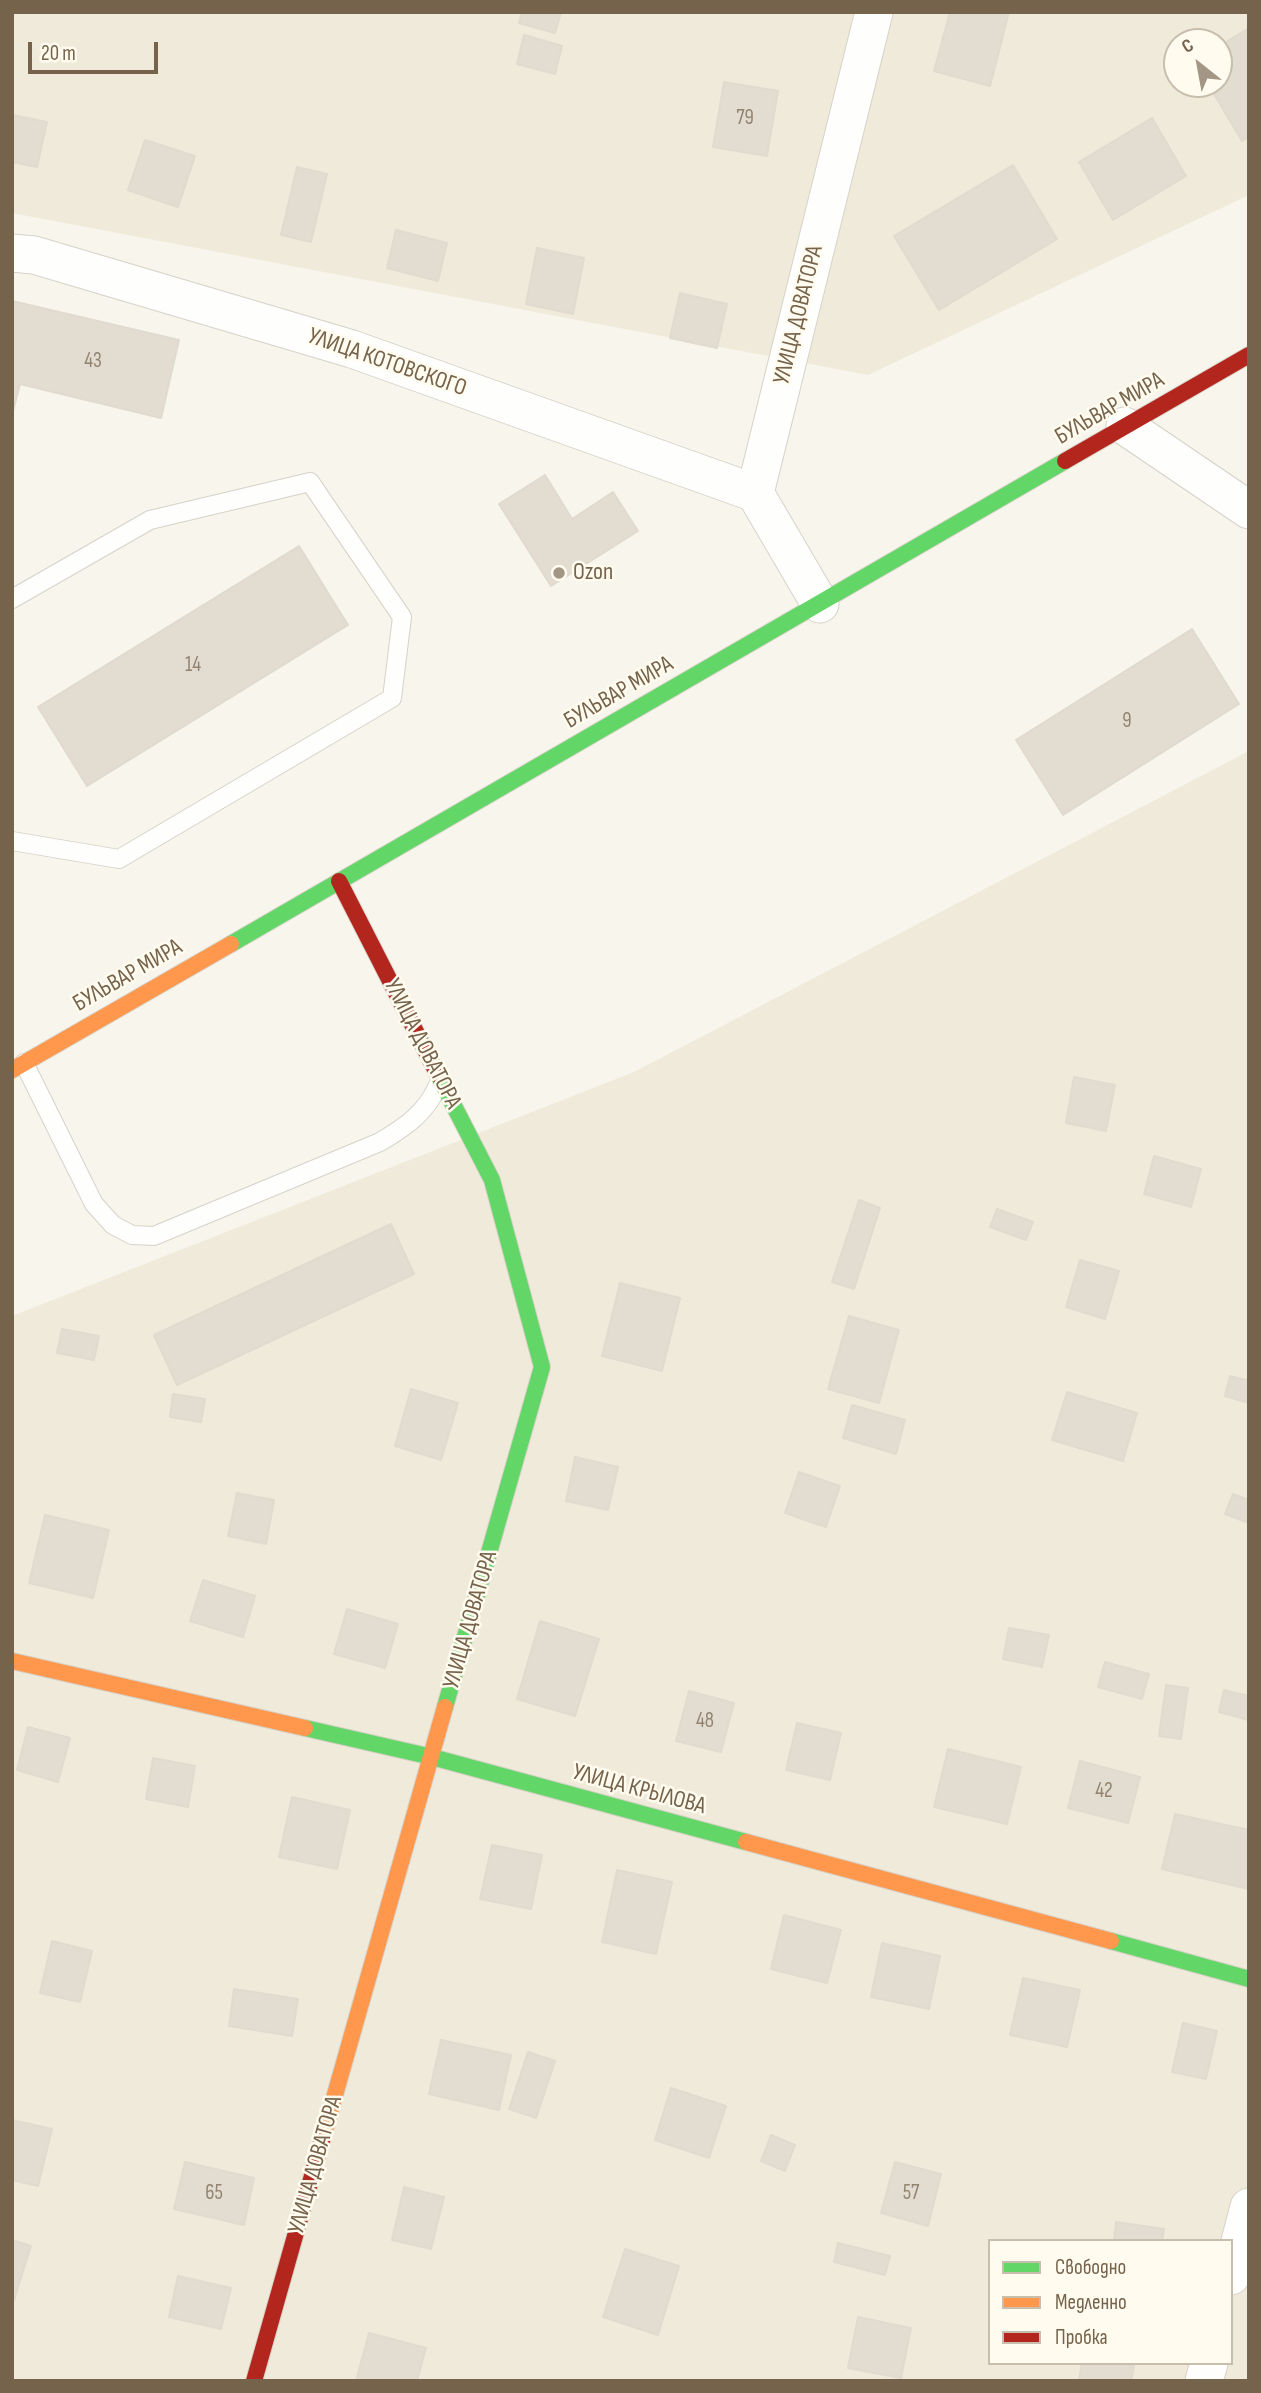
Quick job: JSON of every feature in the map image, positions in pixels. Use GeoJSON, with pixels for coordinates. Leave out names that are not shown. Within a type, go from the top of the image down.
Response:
{"type":"FeatureCollection","features":[{"type":"Feature","properties":{"kind":"street","name":"УЛИЦА ДОВАТОРА"},"geometry":{"type":"LineString","coordinates":[[755,493],[874,12]]}},
{"type":"Feature","properties":{"kind":"street","name":"УЛИЦА КОТОВСКОГО"},"geometry":{"type":"LineString","coordinates":[[12,253],[34,256],[352,349],[755,493]]}},
{"type":"Feature","properties":{"kind":"street","name":"БУЛЬВАР МИРА"},"geometry":{"type":"LineString","coordinates":[[18,1066],[1249,355]]}},
{"type":"Feature","properties":{"kind":"street"},"geometry":{"type":"LineString","coordinates":[[1125,426],[1249,510]]}},
{"type":"Feature","properties":{"kind":"street"},"geometry":{"type":"LineString","coordinates":[[755,493],[820,604]]}},
{"type":"Feature","properties":{"kind":"street","name":"УЛИЦА ДОВАТОРА"},"geometry":{"type":"LineString","coordinates":[[254,2381],[542,1367],[492,1180],[339,881]]}},
{"type":"Feature","properties":{"kind":"street","name":"УЛИЦА КРЫЛОВА"},"geometry":{"type":"LineString","coordinates":[[12,1661],[432,1757],[1249,1979]]}},
{"type":"Feature","properties":{"kind":"street"},"geometry":{"type":"LineString","coordinates":[[1233,2268],[1249,2207]]}},
{"type":"Feature","properties":{"kind":"lane"},"geometry":{"type":"LineString","coordinates":[[12,599],[149,520],[310,482],[402,617],[393,698],[118,859],[12,841]]}},
{"type":"Feature","properties":{"kind":"lane"},"geometry":{"type":"LineString","coordinates":[[18,1066],[94,1204],[113,1225],[132,1235],[154,1236],[380,1142],[401,1129],[431,1102],[440,1079]]}},
{"type":"Feature","properties":{"kind":"shaded area"},"geometry":{"type":"Polygon","coordinates":[[[12,12],[1249,12],[1249,195],[868,375],[12,213],[12,12]]]}},
{"type":"Feature","properties":{"kind":"shaded area"},"geometry":{"type":"Polygon","coordinates":[[[1249,751],[1249,2381],[12,2381],[12,1316],[634,1072],[1249,751]]]}},
{"type":"Feature","properties":{"kind":"building"},"geometry":{"type":"Polygon","coordinates":[[[522,12],[561,12],[555,33],[519,23],[522,12]]]}},
{"type":"Feature","properties":{"kind":"building"},"geometry":{"type":"Polygon","coordinates":[[[950,12],[1009,12],[990,86],[934,71],[950,12]]]}},
{"type":"Feature","properties":{"kind":"building"},"geometry":{"type":"Polygon","coordinates":[[[1249,28],[1249,137],[1242,141],[1216,98],[1233,98],[1233,38],[1249,28]]]}},
{"type":"Feature","properties":{"kind":"building"},"geometry":{"type":"Polygon","coordinates":[[[524,35],[562,46],[555,74],[517,64],[524,35]]]}},
{"type":"Feature","properties":{"kind":"building"},"geometry":{"type":"Polygon","coordinates":[[[724,82],[778,91],[767,156],[713,147],[724,82]]]}},
{"type":"Feature","properties":{"kind":"building"},"geometry":{"type":"Polygon","coordinates":[[[12,115],[47,122],[37,167],[12,162],[12,115]]]}},
{"type":"Feature","properties":{"kind":"building"},"geometry":{"type":"Polygon","coordinates":[[[1152,118],[1186,176],[1113,220],[1079,162],[1152,118]]]}},
{"type":"Feature","properties":{"kind":"building"},"geometry":{"type":"Polygon","coordinates":[[[145,140],[195,156],[178,207],[128,190],[145,140]]]}},
{"type":"Feature","properties":{"kind":"building"},"geometry":{"type":"Polygon","coordinates":[[[1013,165],[1057,239],[939,310],[894,236],[1013,165]]]}},
{"type":"Feature","properties":{"kind":"building"},"geometry":{"type":"Polygon","coordinates":[[[297,167],[327,174],[311,242],[281,235],[297,167]]]}},
{"type":"Feature","properties":{"kind":"building"},"geometry":{"type":"Polygon","coordinates":[[[396,230],[447,243],[438,281],[387,268],[396,230]]]}},
{"type":"Feature","properties":{"kind":"building"},"geometry":{"type":"Polygon","coordinates":[[[537,248],[584,258],[573,314],[526,304],[537,248]]]}},
{"type":"Feature","properties":{"kind":"building"},"geometry":{"type":"Polygon","coordinates":[[[680,293],[727,304],[717,348],[670,338],[680,293]]]}},
{"type":"Feature","properties":{"kind":"building"},"geometry":{"type":"Polygon","coordinates":[[[12,301],[179,340],[161,418],[20,384],[12,415],[12,301]]]}},
{"type":"Feature","properties":{"kind":"building"},"geometry":{"type":"Polygon","coordinates":[[[545,475],[572,519],[613,492],[638,531],[551,586],[499,504],[545,475]]]}},
{"type":"Feature","properties":{"kind":"building"},"geometry":{"type":"Polygon","coordinates":[[[299,546],[348,625],[87,786],[38,707],[299,546]]]}},
{"type":"Feature","properties":{"kind":"building"},"geometry":{"type":"Polygon","coordinates":[[[1192,629],[1239,704],[1063,815],[1016,740],[1192,629]]]}},
{"type":"Feature","properties":{"kind":"building"},"geometry":{"type":"Polygon","coordinates":[[[1074,1077],[1115,1085],[1106,1131],[1066,1123],[1074,1077]]]}},
{"type":"Feature","properties":{"kind":"building"},"geometry":{"type":"Polygon","coordinates":[[[1154,1156],[1201,1169],[1191,1207],[1144,1194],[1154,1156]]]}},
{"type":"Feature","properties":{"kind":"building"},"geometry":{"type":"Polygon","coordinates":[[[859,1200],[880,1208],[854,1289],[832,1282],[859,1200]]]}},
{"type":"Feature","properties":{"kind":"building"},"geometry":{"type":"Polygon","coordinates":[[[997,1209],[1033,1222],[1026,1240],[990,1227],[997,1209]]]}},
{"type":"Feature","properties":{"kind":"building"},"geometry":{"type":"Polygon","coordinates":[[[391,1224],[414,1274],[177,1385],[154,1335],[391,1224]]]}},
{"type":"Feature","properties":{"kind":"building"},"geometry":{"type":"Polygon","coordinates":[[[1080,1260],[1119,1271],[1105,1319],[1066,1307],[1080,1260]]]}},
{"type":"Feature","properties":{"kind":"building"},"geometry":{"type":"Polygon","coordinates":[[[620,1283],[680,1298],[662,1371],[602,1356],[620,1283]]]}},
{"type":"Feature","properties":{"kind":"building"},"geometry":{"type":"Polygon","coordinates":[[[849,1316],[899,1330],[879,1403],[828,1389],[849,1316]]]}},
{"type":"Feature","properties":{"kind":"building"},"geometry":{"type":"Polygon","coordinates":[[[62,1329],[99,1336],[94,1360],[57,1353],[62,1329]]]}},
{"type":"Feature","properties":{"kind":"building"},"geometry":{"type":"Polygon","coordinates":[[[1230,1376],[1249,1381],[1249,1403],[1225,1396],[1230,1376]]]}},
{"type":"Feature","properties":{"kind":"building"},"geometry":{"type":"Polygon","coordinates":[[[411,1389],[458,1403],[441,1460],[395,1446],[411,1389]]]}},
{"type":"Feature","properties":{"kind":"building"},"geometry":{"type":"Polygon","coordinates":[[[1067,1392],[1137,1413],[1123,1461],[1052,1440],[1067,1392]]]}},
{"type":"Feature","properties":{"kind":"building"},"geometry":{"type":"Polygon","coordinates":[[[173,1394],[205,1399],[201,1422],[170,1417],[173,1394]]]}},
{"type":"Feature","properties":{"kind":"building"},"geometry":{"type":"Polygon","coordinates":[[[852,1405],[905,1420],[896,1454],[843,1438],[852,1405]]]}},
{"type":"Feature","properties":{"kind":"building"},"geometry":{"type":"Polygon","coordinates":[[[575,1457],[618,1467],[608,1510],[566,1501],[575,1457]]]}},
{"type":"Feature","properties":{"kind":"building"},"geometry":{"type":"Polygon","coordinates":[[[799,1472],[840,1486],[826,1527],[785,1513],[799,1472]]]}},
{"type":"Feature","properties":{"kind":"building"},"geometry":{"type":"Polygon","coordinates":[[[237,1493],[274,1500],[266,1544],[228,1536],[237,1493]]]}},
{"type":"Feature","properties":{"kind":"building"},"geometry":{"type":"Polygon","coordinates":[[[1233,1494],[1249,1500],[1249,1523],[1225,1514],[1233,1494]]]}},
{"type":"Feature","properties":{"kind":"building"},"geometry":{"type":"Polygon","coordinates":[[[45,1515],[109,1530],[93,1598],[29,1583],[45,1515]]]}},
{"type":"Feature","properties":{"kind":"building"},"geometry":{"type":"Polygon","coordinates":[[[203,1580],[255,1596],[243,1637],[190,1621],[203,1580]]]}},
{"type":"Feature","properties":{"kind":"building"},"geometry":{"type":"Polygon","coordinates":[[[347,1609],[398,1624],[385,1668],[334,1654],[347,1609]]]}},
{"type":"Feature","properties":{"kind":"building"},"geometry":{"type":"Polygon","coordinates":[[[540,1621],[599,1639],[575,1716],[517,1699],[540,1621]]]}},
{"type":"Feature","properties":{"kind":"building"},"geometry":{"type":"Polygon","coordinates":[[[1009,1628],[1049,1635],[1042,1667],[1003,1659],[1009,1628]]]}},
{"type":"Feature","properties":{"kind":"building"},"geometry":{"type":"Polygon","coordinates":[[[1105,1662],[1149,1674],[1142,1699],[1098,1687],[1105,1662]]]}},
{"type":"Feature","properties":{"kind":"building"},"geometry":{"type":"Polygon","coordinates":[[[1166,1685],[1188,1688],[1181,1739],[1159,1736],[1166,1685]]]}},
{"type":"Feature","properties":{"kind":"building"},"geometry":{"type":"Polygon","coordinates":[[[1224,1690],[1249,1696],[1248,1720],[1219,1712],[1224,1690]]]}},
{"type":"Feature","properties":{"kind":"building"},"geometry":{"type":"Polygon","coordinates":[[[689,1691],[734,1703],[721,1752],[676,1741],[689,1691]]]}},
{"type":"Feature","properties":{"kind":"building"},"geometry":{"type":"Polygon","coordinates":[[[797,1723],[841,1733],[830,1780],[786,1770],[797,1723]]]}},
{"type":"Feature","properties":{"kind":"building"},"geometry":{"type":"Polygon","coordinates":[[[28,1727],[70,1738],[58,1782],[17,1770],[28,1727]]]}},
{"type":"Feature","properties":{"kind":"building"},"geometry":{"type":"Polygon","coordinates":[[[948,1749],[1021,1767],[1007,1824],[934,1807],[948,1749]]]}},
{"type":"Feature","properties":{"kind":"building"},"geometry":{"type":"Polygon","coordinates":[[[153,1758],[195,1766],[188,1807],[146,1799],[153,1758]]]}},
{"type":"Feature","properties":{"kind":"building"},"geometry":{"type":"Polygon","coordinates":[[[1080,1761],[1140,1777],[1128,1823],[1068,1808],[1080,1761]]]}},
{"type":"Feature","properties":{"kind":"building"},"geometry":{"type":"Polygon","coordinates":[[[292,1797],[350,1810],[337,1869],[279,1857],[292,1797]]]}},
{"type":"Feature","properties":{"kind":"building"},"geometry":{"type":"Polygon","coordinates":[[[1175,1814],[1249,1830],[1249,1889],[1162,1869],[1175,1814]]]}},
{"type":"Feature","properties":{"kind":"building"},"geometry":{"type":"Polygon","coordinates":[[[492,1845],[542,1855],[531,1909],[480,1899],[492,1845]]]}},
{"type":"Feature","properties":{"kind":"building"},"geometry":{"type":"Polygon","coordinates":[[[617,1870],[672,1882],[656,1954],[602,1942],[617,1870]]]}},
{"type":"Feature","properties":{"kind":"building"},"geometry":{"type":"Polygon","coordinates":[[[784,1915],[841,1930],[827,1983],[771,1969],[784,1915]]]}},
{"type":"Feature","properties":{"kind":"building"},"geometry":{"type":"Polygon","coordinates":[[[52,1941],[92,1951],[80,2002],[40,1993],[52,1941]]]}},
{"type":"Feature","properties":{"kind":"building"},"geometry":{"type":"Polygon","coordinates":[[[882,1943],[940,1956],[929,2009],[871,1997],[882,1943]]]}},
{"type":"Feature","properties":{"kind":"building"},"geometry":{"type":"Polygon","coordinates":[[[1023,1978],[1080,1990],[1067,2047],[1010,2035],[1023,1978]]]}},
{"type":"Feature","properties":{"kind":"building"},"geometry":{"type":"Polygon","coordinates":[[[234,1989],[298,1999],[292,2036],[229,2026],[234,1989]]]}},
{"type":"Feature","properties":{"kind":"building"},"geometry":{"type":"Polygon","coordinates":[[[1183,2023],[1217,2031],[1206,2079],[1172,2072],[1183,2023]]]}},
{"type":"Feature","properties":{"kind":"building"},"geometry":{"type":"Polygon","coordinates":[[[441,2040],[511,2055],[499,2110],[429,2094],[441,2040]]]}},
{"type":"Feature","properties":{"kind":"building"},"geometry":{"type":"Polygon","coordinates":[[[528,2052],[555,2061],[536,2118],[509,2109],[528,2052]]]}},
{"type":"Feature","properties":{"kind":"building"},"geometry":{"type":"Polygon","coordinates":[[[671,2088],[726,2106],[709,2158],[655,2140],[671,2088]]]}},
{"type":"Feature","properties":{"kind":"building"},"geometry":{"type":"Polygon","coordinates":[[[12,2120],[52,2129],[38,2186],[12,2180],[12,2120]]]}},
{"type":"Feature","properties":{"kind":"building"},"geometry":{"type":"Polygon","coordinates":[[[771,2135],[795,2145],[785,2171],[761,2161],[771,2135]]]}},
{"type":"Feature","properties":{"kind":"building"},"geometry":{"type":"Polygon","coordinates":[[[185,2162],[254,2178],[244,2225],[174,2209],[185,2162]]]}},
{"type":"Feature","properties":{"kind":"building"},"geometry":{"type":"Polygon","coordinates":[[[895,2162],[941,2174],[928,2226],[881,2213],[895,2162]]]}},
{"type":"Feature","properties":{"kind":"building"},"geometry":{"type":"Polygon","coordinates":[[[404,2187],[444,2197],[431,2249],[392,2240],[404,2187]]]}},
{"type":"Feature","properties":{"kind":"building"},"geometry":{"type":"Polygon","coordinates":[[[1116,2222],[1164,2229],[1162,2239],[1114,2239],[1116,2222]]]}},
{"type":"Feature","properties":{"kind":"building"},"geometry":{"type":"Polygon","coordinates":[[[12,2240],[31,2246],[14,2300],[12,2300],[12,2240]]]}},
{"type":"Feature","properties":{"kind":"building"},"geometry":{"type":"Polygon","coordinates":[[[838,2243],[890,2256],[885,2275],[834,2262],[838,2243]]]}},
{"type":"Feature","properties":{"kind":"building"},"geometry":{"type":"Polygon","coordinates":[[[625,2249],[679,2266],[658,2335],[603,2317],[625,2249]]]}},
{"type":"Feature","properties":{"kind":"building"},"geometry":{"type":"Polygon","coordinates":[[[178,2276],[231,2288],[221,2329],[169,2317],[178,2276]]]}},
{"type":"Feature","properties":{"kind":"building"},"geometry":{"type":"Polygon","coordinates":[[[858,2317],[911,2328],[901,2378],[848,2368],[858,2317]]]}},
{"type":"Feature","properties":{"kind":"building"},"geometry":{"type":"Polygon","coordinates":[[[369,2333],[426,2348],[417,2381],[356,2381],[369,2333]]]}},
{"type":"Feature","properties":{"kind":"building"},"geometry":{"type":"Polygon","coordinates":[[[1082,2365],[1134,2366],[1131,2381],[1079,2381],[1082,2365]]]}},
{"type":"Feature","properties":{"kind":"traffic: fast"},"geometry":{"type":"LineString","coordinates":[[231,944],[1065,461]]}},
{"type":"Feature","properties":{"kind":"traffic: fast"},"geometry":{"type":"LineString","coordinates":[[438,1075],[492,1180],[542,1367],[445,1707]]}},
{"type":"Feature","properties":{"kind":"traffic: fast"},"geometry":{"type":"LineString","coordinates":[[305,1728],[432,1757],[746,1842]]}},
{"type":"Feature","properties":{"kind":"traffic: fast"},"geometry":{"type":"LineString","coordinates":[[1111,1941],[1249,1979]]}},
{"type":"Feature","properties":{"kind":"traffic: slow"},"geometry":{"type":"LineString","coordinates":[[12,1070],[231,944]]}},
{"type":"Feature","properties":{"kind":"traffic: slow"},"geometry":{"type":"LineString","coordinates":[[12,1661],[305,1728]]}},
{"type":"Feature","properties":{"kind":"traffic: slow"},"geometry":{"type":"LineString","coordinates":[[323,2137],[445,1707]]}},
{"type":"Feature","properties":{"kind":"traffic: slow"},"geometry":{"type":"LineString","coordinates":[[746,1842],[1111,1941]]}},
{"type":"Feature","properties":{"kind":"traffic: jam"},"geometry":{"type":"LineString","coordinates":[[1065,461],[1249,355]]}},
{"type":"Feature","properties":{"kind":"traffic: jam"},"geometry":{"type":"LineString","coordinates":[[339,881],[438,1075]]}},
{"type":"Feature","properties":{"kind":"traffic: jam"},"geometry":{"type":"LineString","coordinates":[[254,2381],[323,2137]]}},
{"type":"Feature","properties":{"kind":"place","name":"Ozon"},"geometry":{"type":"Point","coordinates":[559,573]}}]}
